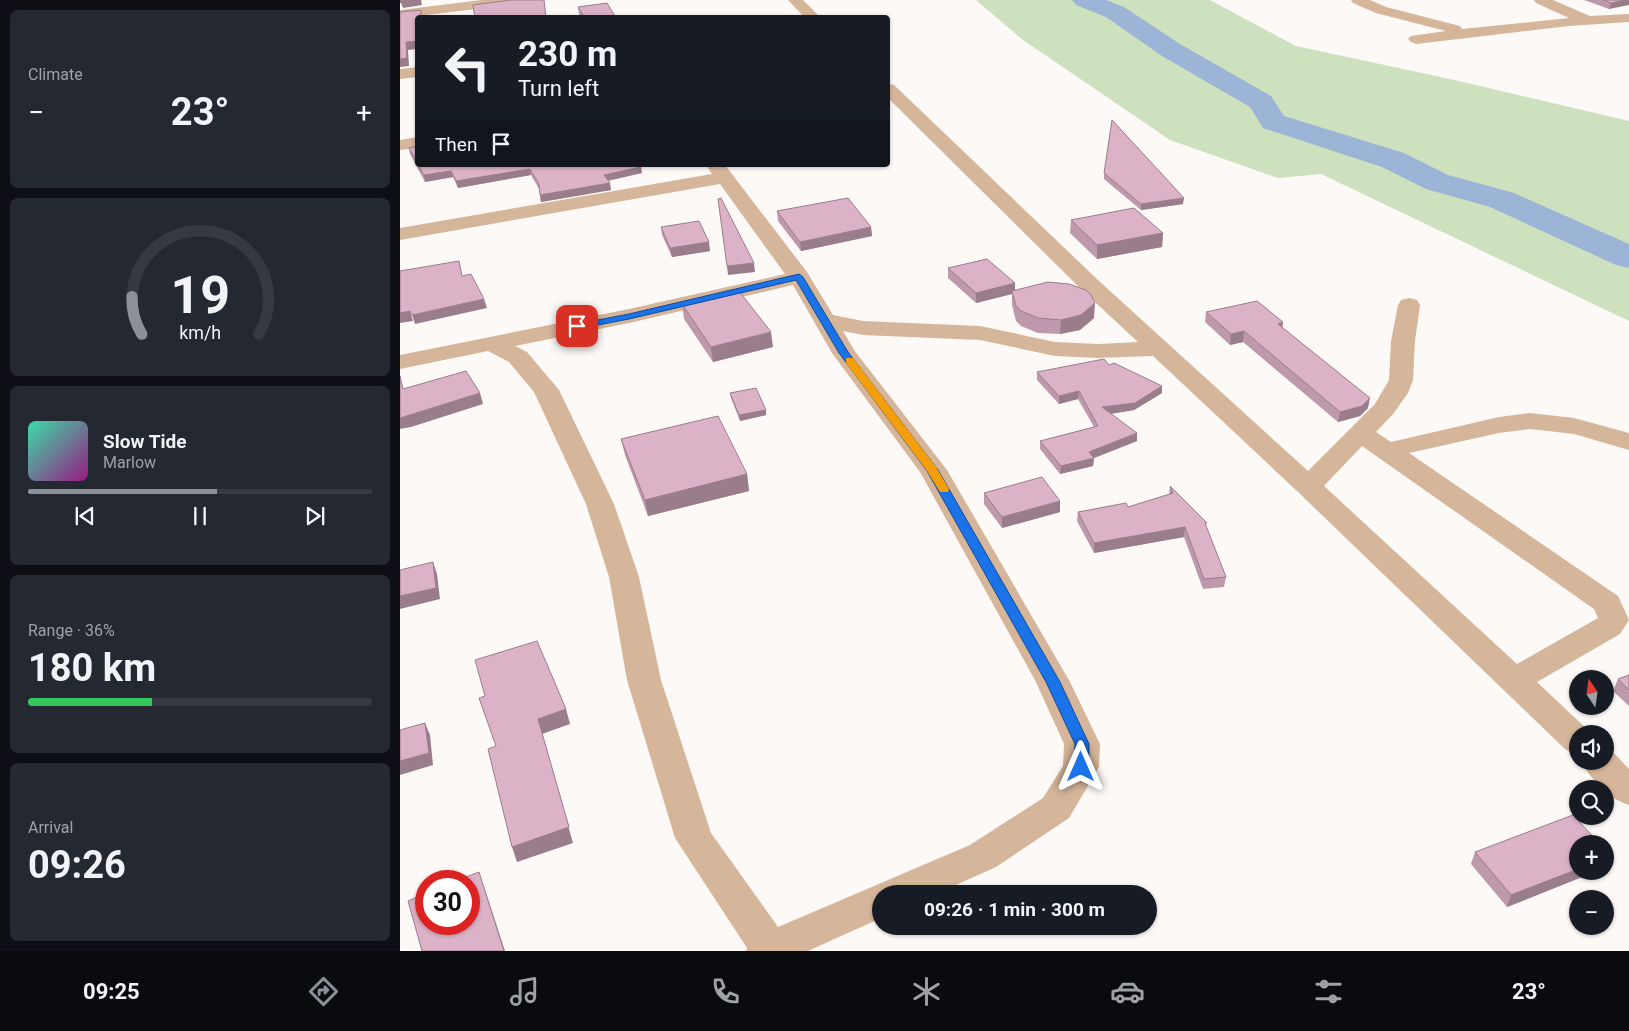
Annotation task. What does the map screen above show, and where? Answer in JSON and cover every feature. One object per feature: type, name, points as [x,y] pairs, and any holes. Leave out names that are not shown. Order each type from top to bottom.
[{"type":"street","points":[[400,14],[519,0]]},
{"type":"street","points":[[795,0],[811,15]]},
{"type":"street","points":[[1358,0],[1381,10],[1471,32]]},
{"type":"street","points":[[1541,0],[1588,20]]},
{"type":"street","points":[[1416,39],[1588,20],[1629,18]]},
{"type":"street","points":[[400,74],[415,72]]},
{"type":"street","points":[[890,91],[1091,286],[1308,486],[1569,732]]},
{"type":"street","points":[[400,145],[415,142]]},
{"type":"street","points":[[400,234],[720,171],[799,277],[844,353],[932,470],[1053,682],[1082,744],[1081,767],[1056,808],[983,856],[917,885]]},
{"type":"street","points":[[400,362],[629,316],[799,277]]},
{"type":"street","points":[[1308,486],[1384,409],[1396,393],[1401,380],[1403,341],[1409,305]]},
{"type":"street","points":[[824,320],[863,328],[980,333],[1056,349],[1098,351],[1159,348]]},
{"type":"street","points":[[490,343],[518,357],[546,390],[600,504],[624,577],[644,680],[694,838],[768,950],[872,904]]},
{"type":"street","points":[[1385,451],[1499,425],[1530,421],[1574,426],[1605,433],[1629,442]]},
{"type":"street","points":[[1360,434],[1422,474],[1607,603],[1614,619],[1609,626],[1515,680]]},
{"type":"street","points":[[1608,770],[1629,791]]},
{"type":"green space","points":[[976,0],[1210,0],[1296,46],[1450,79],[1629,121],[1629,321],[1321,174],[1278,178],[1170,140],[1023,40]]},
{"type":"building","points":[[511,0],[544,0],[546,15],[475,15],[473,5]]},
{"type":"building","points":[[1603,0],[1625,0],[1611,3]]},
{"type":"building","points":[[607,3],[614,15],[583,15],[578,7]]},
{"type":"building","points":[[421,10],[421,15],[415,15],[415,41],[406,42],[407,58],[400,59],[400,12]]},
{"type":"building","points":[[1112,120],[1184,198],[1141,204],[1104,173]]},
{"type":"building","points":[[415,147],[415,159],[409,148]]},
{"type":"building","points":[[419,167],[641,167],[604,175],[610,183],[540,195],[539,184],[530,169],[456,181],[451,171],[424,175]]},
{"type":"building","points":[[721,198],[754,263],[727,266],[718,199]]},
{"type":"building","points":[[848,198],[871,227],[800,242],[777,211]]},
{"type":"building","points":[[1134,208],[1163,233],[1097,245],[1071,220]]},
{"type":"building","points":[[699,221],[709,242],[670,248],[661,227]]},
{"type":"building","points":[[987,259],[1015,283],[976,293],[948,268]]},
{"type":"building","points":[[459,261],[462,276],[471,274],[484,299],[412,315],[410,311],[400,313],[400,271]]},
{"type":"building","points":[[1048,282],[1069,284],[1086,290],[1095,303],[1081,315],[1061,320],[1038,318],[1021,311],[1016,306],[1012,291]]},
{"type":"building","points":[[739,291],[771,332],[711,347],[682,304]]},
{"type":"building","points":[[1257,301],[1283,322],[1278,324],[1370,398],[1362,406],[1340,412],[1244,331],[1231,334],[1206,312]]},
{"type":"building","points":[[1104,359],[1109,365],[1114,363],[1162,386],[1135,403],[1102,407],[1137,433],[1089,452],[1094,458],[1061,466],[1040,441],[1098,426],[1079,391],[1059,396],[1037,372]]},
{"type":"building","points":[[466,371],[480,393],[400,418],[400,376],[403,389]]},
{"type":"building","points":[[756,388],[766,410],[739,415],[730,393]]},
{"type":"building","points":[[718,416],[747,474],[645,500],[621,439]]},
{"type":"building","points":[[1042,477],[1060,501],[1002,517],[984,493]]},
{"type":"building","points":[[1170,486],[1207,523],[1205,523],[1226,577],[1204,579],[1185,527],[1094,543],[1078,512],[1126,503],[1128,507],[1173,493]]},
{"type":"building","points":[[433,562],[436,588],[400,596],[400,570]]},
{"type":"building","points":[[537,641],[566,709],[538,719],[569,827],[512,847],[488,749],[496,746],[479,698],[485,696],[475,660]]},
{"type":"building","points":[[1629,675],[1629,690],[1618,679]]},
{"type":"building","points":[[425,723],[429,753],[400,761],[400,730]]},
{"type":"building","points":[[1569,817],[1569,825],[1582,825],[1592,835],[1569,835],[1569,872],[1511,895],[1475,852]]},
{"type":"building","points":[[480,875],[504,951],[422,951],[418,935],[480,935]]},
{"type":"building","points":[[415,898],[415,926],[408,901]]},
{"type":"waterway","points":[[1084,0],[1115,12],[1171,50],[1261,102],[1273,122],[1393,160],[1437,182],[1502,200],[1629,257]]},
{"type":"slow traffic","points":[[850,361],[932,470],[944,489]]},
{"type":"route","points":[[577,326],[799,277],[844,353],[932,470],[1007,600],[1053,682],[1082,744],[1081,767]]}]
